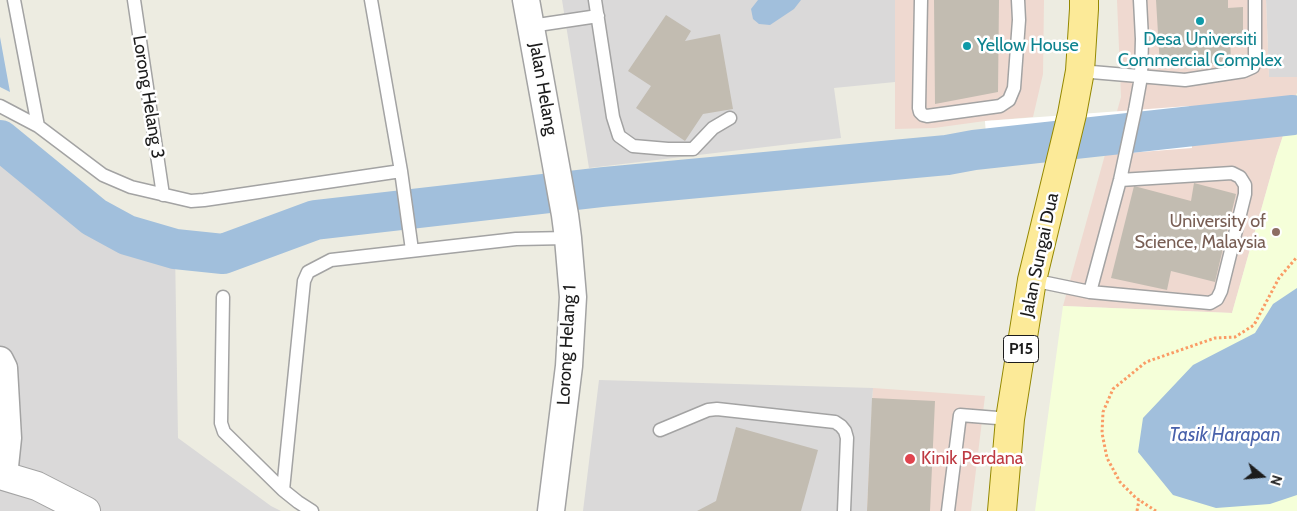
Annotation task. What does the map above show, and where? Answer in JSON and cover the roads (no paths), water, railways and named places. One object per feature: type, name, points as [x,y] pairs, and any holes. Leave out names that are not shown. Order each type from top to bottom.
[{"type":"main road","name":"Jalan Sungai Dua","points":[[1002,511],[1010,419],[1032,280],[1072,114],[1080,71],[1084,0]]},
{"type":"street","name":"Jalan Helang","points":[[526,0],[559,178]]},
{"type":"street","name":"Lorong Helang 1","points":[[551,511],[569,366],[572,297],[567,226],[559,178]]},
{"type":"street","points":[[0,360],[4,368],[8,438],[2,475],[36,486],[86,511]]},
{"type":"lane","points":[[14,0],[38,126]]},
{"type":"lane","name":"Lorong Helang 3","points":[[134,0],[164,195]]},
{"type":"lane","points":[[371,0],[401,171],[412,250]]},
{"type":"lane","points":[[595,0],[613,117],[619,136],[633,146],[668,150],[693,149],[714,128],[730,118]]},
{"type":"lane","points":[[921,0],[919,108],[923,115],[927,116],[1000,106],[1009,100],[1014,88],[1019,20],[1018,0]]},
{"type":"lane","points":[[1090,292],[1120,180],[1141,76],[1140,0]]},
{"type":"lane","points":[[1080,71],[1185,80],[1244,71],[1253,67],[1255,60],[1255,0]]},
{"type":"lane","points":[[531,26],[598,16]]},
{"type":"lane","points":[[0,106],[38,126],[104,175],[131,187],[191,201],[401,171]]},
{"type":"lane","points":[[1032,280],[1090,292],[1210,303],[1217,299],[1221,291],[1246,194],[1245,185],[1240,177],[1232,173],[1120,180]]},
{"type":"lane","points":[[283,490],[304,281],[308,272],[331,260],[516,239],[567,226]]},
{"type":"lane","points":[[223,297],[221,423],[224,432],[283,490],[312,511]]},
{"type":"lane","points":[[660,430],[708,410],[717,409],[835,422],[845,431],[847,438],[844,511]]},
{"type":"lane","points":[[948,511],[960,415],[1010,419]]},
{"type":"water","points":[[758,0],[801,0],[794,9],[770,25],[759,24],[753,19],[751,9]]},
{"type":"water","points":[[0,37],[10,92],[0,87]]},
{"type":"water","name":"Tasik Harapan","points":[[1297,288],[1297,495],[1270,504],[1216,508],[1173,495],[1138,452],[1143,418],[1193,365],[1255,333],[1273,304]]},
{"type":"waterway","points":[[1293,115],[1297,114]]},
{"type":"waterway","points":[[0,140],[94,217],[127,235],[175,249],[223,254],[315,220],[603,187],[947,155],[974,150],[1293,115]]},
{"type":"place","name":"Desa Universiti Commercial Complex","points":[[1200,21]]},
{"type":"place","name":"Yellow House","points":[[967,46]]},
{"type":"place","name":"University of Science, Malaysia","points":[[1276,232]]},
{"type":"place","name":"Kinik Perdana","points":[[910,459]]}]
